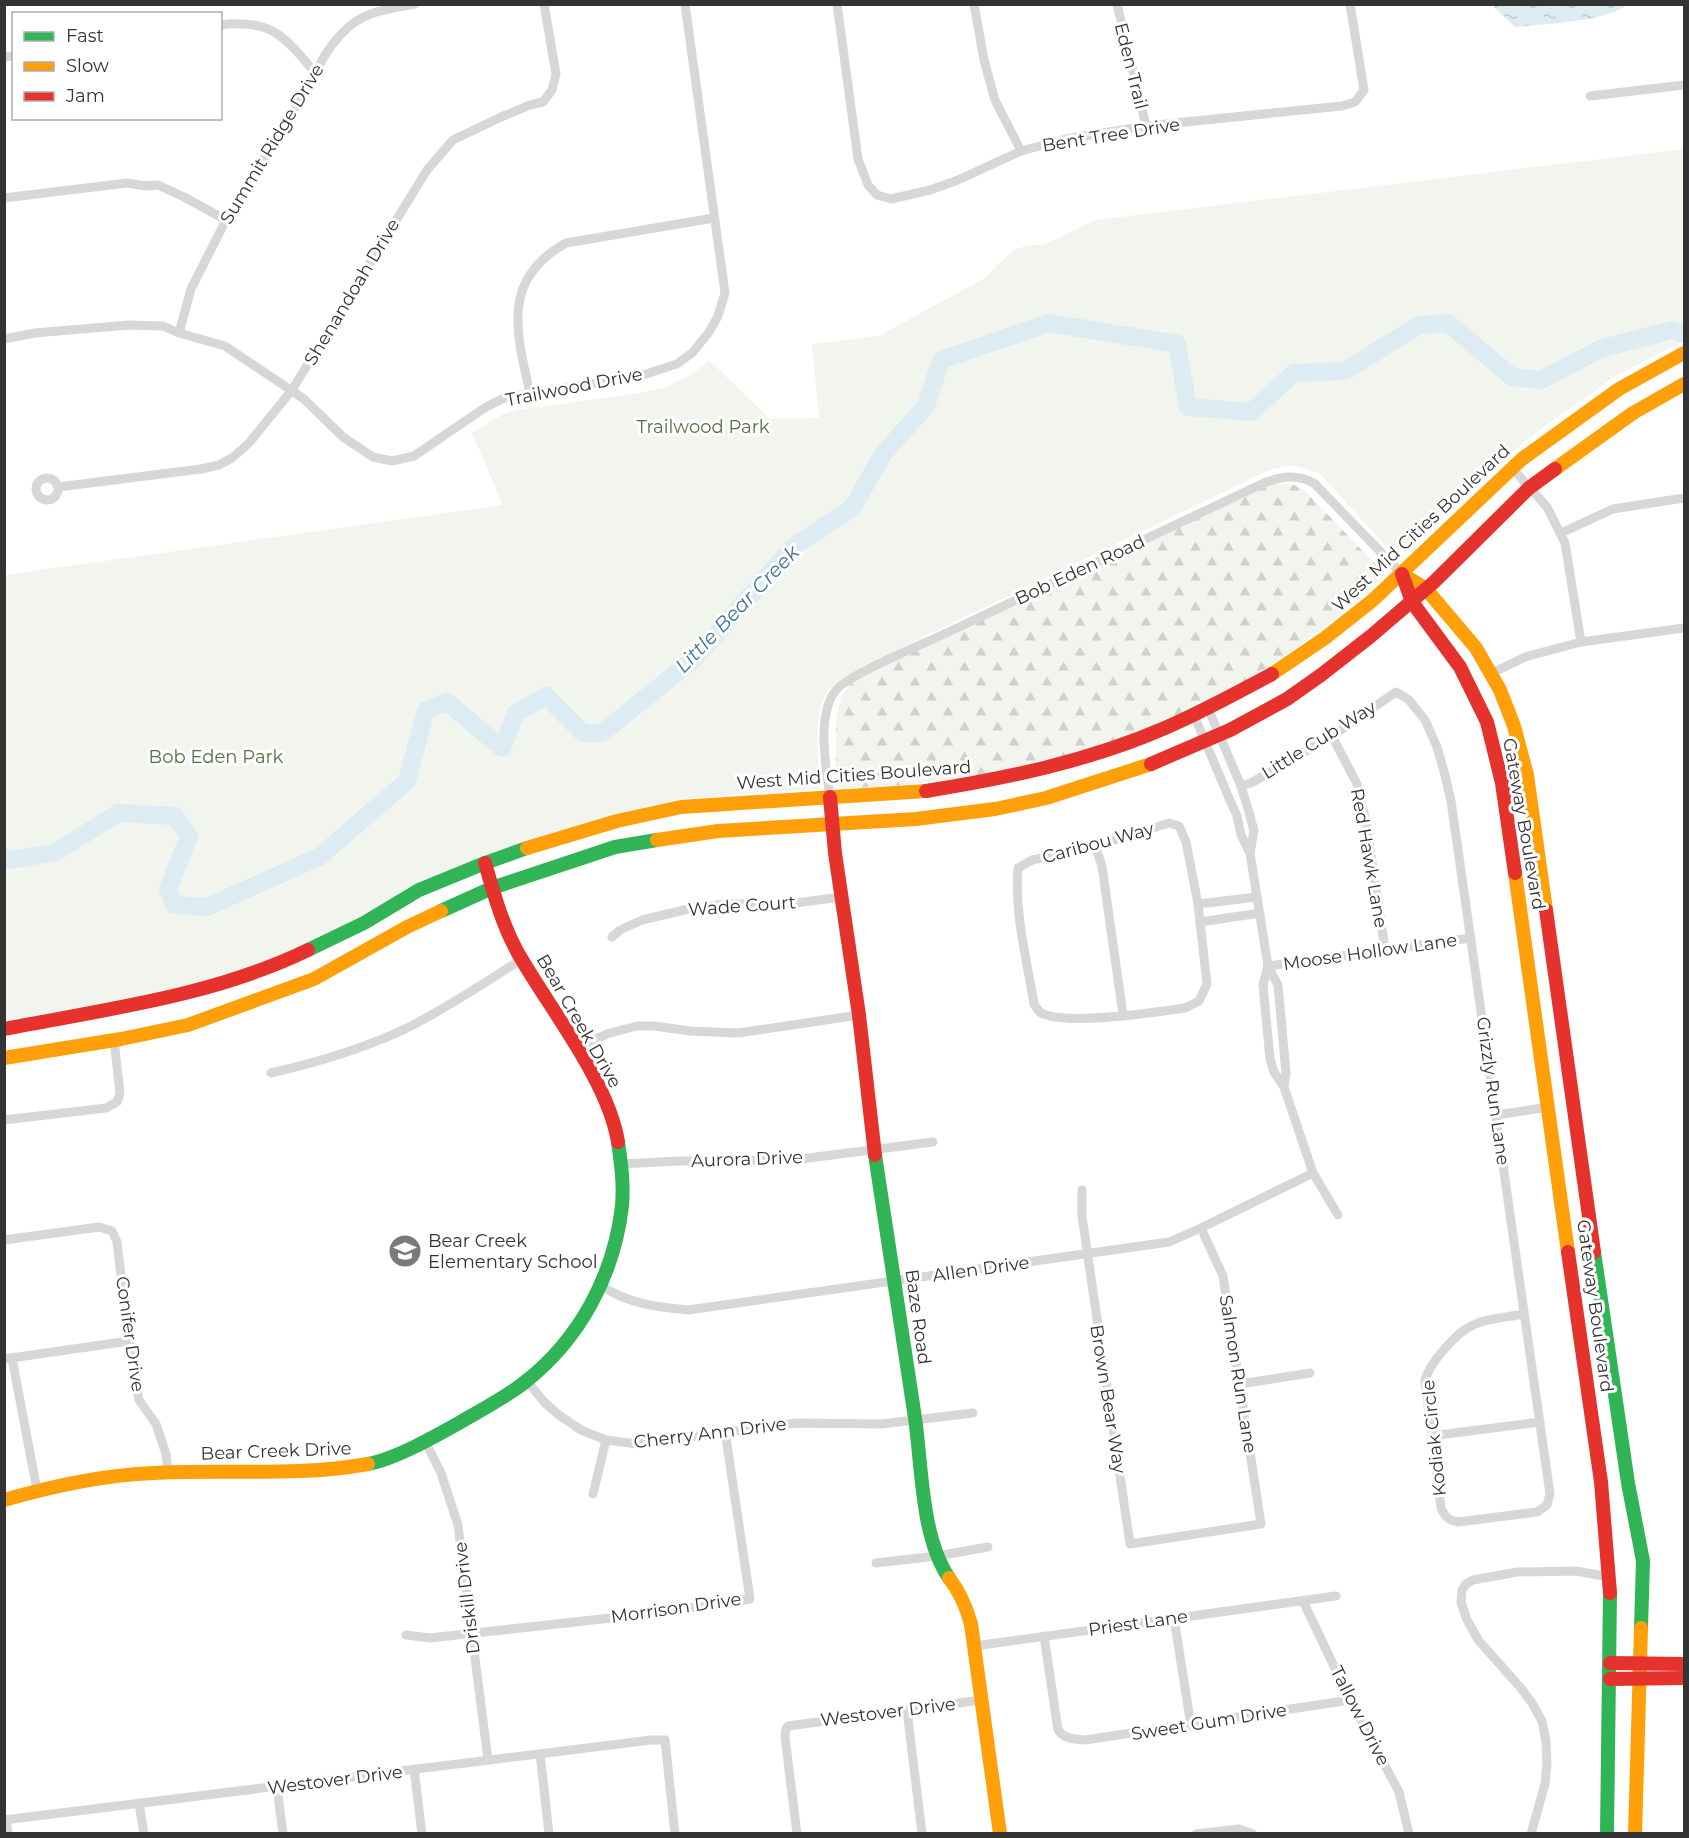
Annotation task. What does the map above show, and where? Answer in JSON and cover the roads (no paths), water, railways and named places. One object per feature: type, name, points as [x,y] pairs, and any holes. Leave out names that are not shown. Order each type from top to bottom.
[{"type":"street","name":"Summit Ridge Drive","points":[[179,333],[191,288],[226,220],[316,74],[321,59],[352,22],[365,15],[415,4]]},
{"type":"street","name":"Shenandoah Drive","points":[[58,487],[219,465],[232,458],[249,443],[292,390],[427,170],[453,140],[501,117],[543,102],[552,90],[556,74],[544,4]]},
{"type":"street","name":"Trailwood Drive","points":[[4,339],[35,333],[129,325],[163,326],[225,346],[304,399],[343,437],[373,457],[392,461],[414,456],[486,407],[506,398],[611,381],[646,374],[677,364],[693,351],[709,332],[718,316],[724,292],[685,4]]},
{"type":"street","name":"Bent Tree Drive","points":[[837,4],[858,159],[868,185],[877,195],[891,199],[930,190],[958,180],[1021,151],[1066,139],[1146,126],[1342,106],[1355,102],[1364,90],[1350,4]]},
{"type":"street","points":[[974,4],[984,60],[995,100],[1021,151]]},
{"type":"street","name":"Eden Trail","points":[[1117,4],[1146,126]]},
{"type":"street","points":[[222,25],[241,23],[271,29],[289,42],[316,74]]},
{"type":"street","points":[[1590,96],[1684,85]]},
{"type":"street","points":[[4,198],[127,183],[158,185],[226,220]]},
{"type":"street","points":[[530,393],[518,343],[519,297],[537,264],[548,252],[566,243],[714,218]]},
{"type":"street","name":"West Mid Cities Boulevard","points":[[4,1029],[182,995],[250,974],[304,952],[363,923],[419,890],[557,838],[617,821],[681,807],[959,787],[1039,771],[1141,738],[1208,708],[1296,659],[1344,625],[1402,574],[1512,468],[1597,404],[1641,376],[1684,353]]},
{"type":"street","points":[[4,1058],[188,1025],[314,979],[407,927],[492,888],[615,848],[718,831],[916,819],[995,809],[1046,798],[1150,765],[1219,735],[1287,699],[1329,669],[1412,602],[1529,488],[1633,413],[1684,384]]},
{"type":"street","points":[[1512,468],[1547,507],[1566,543],[1581,642]]},
{"type":"street","name":"Bob Eden Road","points":[[830,797],[825,752],[825,722],[830,699],[837,688],[851,678],[894,657],[1264,483],[1291,476],[1314,483],[1402,574]]},
{"type":"street","points":[[1561,533],[1613,509],[1684,498]]},
{"type":"street","name":"Gateway Boulevard","points":[[1402,574],[1426,589],[1476,648],[1500,690],[1514,726],[1527,775],[1616,1407],[1643,1561],[1635,1833]]},
{"type":"street","name":"Gateway Boulevard","points":[[1402,574],[1412,602],[1460,667],[1487,722],[1502,783],[1601,1482],[1609,1577],[1607,1833]]},
{"type":"street","points":[[1490,674],[1525,657],[1581,642],[1684,628]]},
{"type":"street","name":"Little Cub Way","points":[[1242,786],[1332,736],[1396,692]]},
{"type":"street","name":"Grizzly Run Lane","points":[[1396,692],[1409,700],[1425,720],[1437,747],[1445,775],[1471,938],[1550,1494],[1546,1505]]},
{"type":"street","points":[[1208,708],[1242,786],[1254,831],[1250,853]]},
{"type":"street","points":[[1194,715],[1237,816],[1241,835],[1250,853],[1268,966],[1278,985],[1285,1067],[1284,1087]]},
{"type":"street","name":"Red Hawk Lane","points":[[1332,736],[1357,784],[1366,822],[1385,949]]},
{"type":"street","name":"Baze Road","points":[[830,797],[835,853],[859,1015],[874,1149],[915,1420],[928,1525],[937,1556],[958,1589],[971,1624],[1000,1833]]},
{"type":"street","name":"Caribou Way","points":[[1123,1015],[1075,1019],[1045,1014],[1039,1011],[1034,1004],[1018,907],[1018,868],[1032,860],[1095,846],[1169,823],[1179,826],[1186,842],[1198,904]]},
{"type":"street","points":[[1095,846],[1102,866],[1123,1015],[1185,1008],[1199,1001],[1207,984],[1198,904],[1257,897]]},
{"type":"street","name":"Bear Creek Drive","points":[[4,1500],[73,1482],[111,1476],[168,1472],[287,1472],[348,1468],[379,1462],[461,1423],[527,1381],[567,1340],[602,1286],[614,1250],[621,1219],[622,1184],[617,1139],[598,1087],[502,922],[485,864]]},
{"type":"street","name":"Wade Court","points":[[612,937],[620,930],[642,920],[697,907],[728,904],[788,904],[841,897]]},
{"type":"street","points":[[1200,922],[1260,914]]},
{"type":"street","name":"Moose Hollow Lane","points":[[1268,966],[1471,938]]},
{"type":"street","points":[[271,1073],[308,1065],[353,1050],[410,1026],[469,993],[522,959]]},
{"type":"street","points":[[1268,966],[1263,985],[1269,1059],[1284,1087],[1313,1173],[1338,1215]]},
{"type":"street","points":[[576,1047],[610,1033],[637,1026],[738,1033],[859,1015]]},
{"type":"street","points":[[4,1120],[106,1108],[117,1102],[120,1093],[114,1040]]},
{"type":"street","points":[[1496,1115],[1574,1104]]},
{"type":"street","name":"Aurora Drive","points":[[620,1164],[793,1160],[933,1142]]},
{"type":"street","name":"Allen Drive","points":[[602,1286],[635,1303],[657,1308],[688,1310],[1169,1242],[1313,1173]]},
{"type":"street","name":"Brown Bear Way","points":[[1082,1191],[1082,1216],[1130,1544],[1261,1524]]},
{"type":"street","name":"Conifer Drive","points":[[4,1240],[99,1227],[112,1231],[117,1242],[139,1400],[156,1424],[166,1454],[168,1472]]},
{"type":"street","name":"Salmon Run Lane","points":[[1201,1228],[1223,1276],[1261,1524]]},
{"type":"street","name":"Kodiak Circle","points":[[1524,1314],[1481,1321],[1466,1327],[1430,1366],[1425,1380],[1431,1436],[1441,1508],[1450,1521],[1532,1513],[1538,1512],[1546,1505]]},
{"type":"street","points":[[38,1490],[8,1359],[129,1341]]},
{"type":"street","points":[[1240,1384],[1310,1373]]},
{"type":"street","name":"Cherry Ann Drive","points":[[527,1381],[544,1402],[581,1430],[606,1440],[637,1444],[797,1423],[881,1424],[972,1413]]},
{"type":"street","points":[[1431,1436],[1540,1422]]},
{"type":"street","name":"Morrison Drive","points":[[471,1634],[656,1613],[750,1599],[725,1431]]},
{"type":"street","points":[[592,1494],[606,1440]]},
{"type":"street","name":"Driskill Drive","points":[[426,1441],[441,1473],[458,1525],[488,1760]]},
{"type":"street","points":[[876,1563],[988,1547]]},
{"type":"street","points":[[1531,1833],[1545,1784],[1547,1762],[1542,1721],[1520,1687],[1479,1641],[1467,1620],[1461,1602],[1462,1590],[1473,1580],[1517,1572],[1576,1571],[1609,1577]]},
{"type":"street","name":"Priest Lane","points":[[974,1646],[1336,1596]]},
{"type":"street","name":"Tallow Drive","points":[[1303,1601],[1350,1700],[1400,1792],[1409,1833]]},
{"type":"street","points":[[1174,1618],[1191,1725]]},
{"type":"street","points":[[406,1635],[430,1638],[471,1634]]},
{"type":"street","name":"Sweet Gum Drive","points":[[1044,1636],[1058,1730],[1062,1736],[1085,1740],[1350,1700]]},
{"type":"street","points":[[1610,1664],[1684,1664]]},
{"type":"street","points":[[1610,1679],[1684,1678]]},
{"type":"street","name":"Westover Drive","points":[[797,1833],[785,1737],[788,1726],[981,1700]]},
{"type":"street","points":[[907,1710],[922,1833]]},
{"type":"street","name":"Westover Drive","points":[[5,1820],[664,1740],[675,1833]]},
{"type":"street","points":[[540,1754],[549,1833]]},
{"type":"street","points":[[414,1769],[422,1833]]},
{"type":"street","points":[[277,1787],[283,1833]]},
{"type":"street","points":[[139,1803],[144,1833]]},
{"type":"street","points":[[5,1820],[8,1833]]},
{"type":"street","points":[[1196,1833],[1239,1828],[1253,1833]]},
{"type":"water","points":[[1492,5],[1627,5],[1617,11],[1589,19],[1515,27]]},
{"type":"waterway","name":"Little Bear Creek","points":[[4,858],[11,860],[56,852],[118,813],[175,816],[189,836],[168,889],[174,905],[207,907],[319,857],[407,781],[426,710],[447,702],[502,748],[516,713],[546,696],[583,733],[602,733],[695,658],[793,547],[853,507],[883,454],[926,406],[941,360],[1049,323],[1177,344],[1188,407],[1251,412],[1294,373],[1345,371],[1419,325],[1448,323],[1512,377],[1541,380],[1600,349],[1672,330],[1684,334]]},
{"type":"place","name":"Bear Creek Elementary School","points":[[405,1251]]},
{"type":"park label","name":"Trailwood Park","points":[[703,427]]},
{"type":"park label","name":"Bob Eden Park","points":[[216,757]]}]
